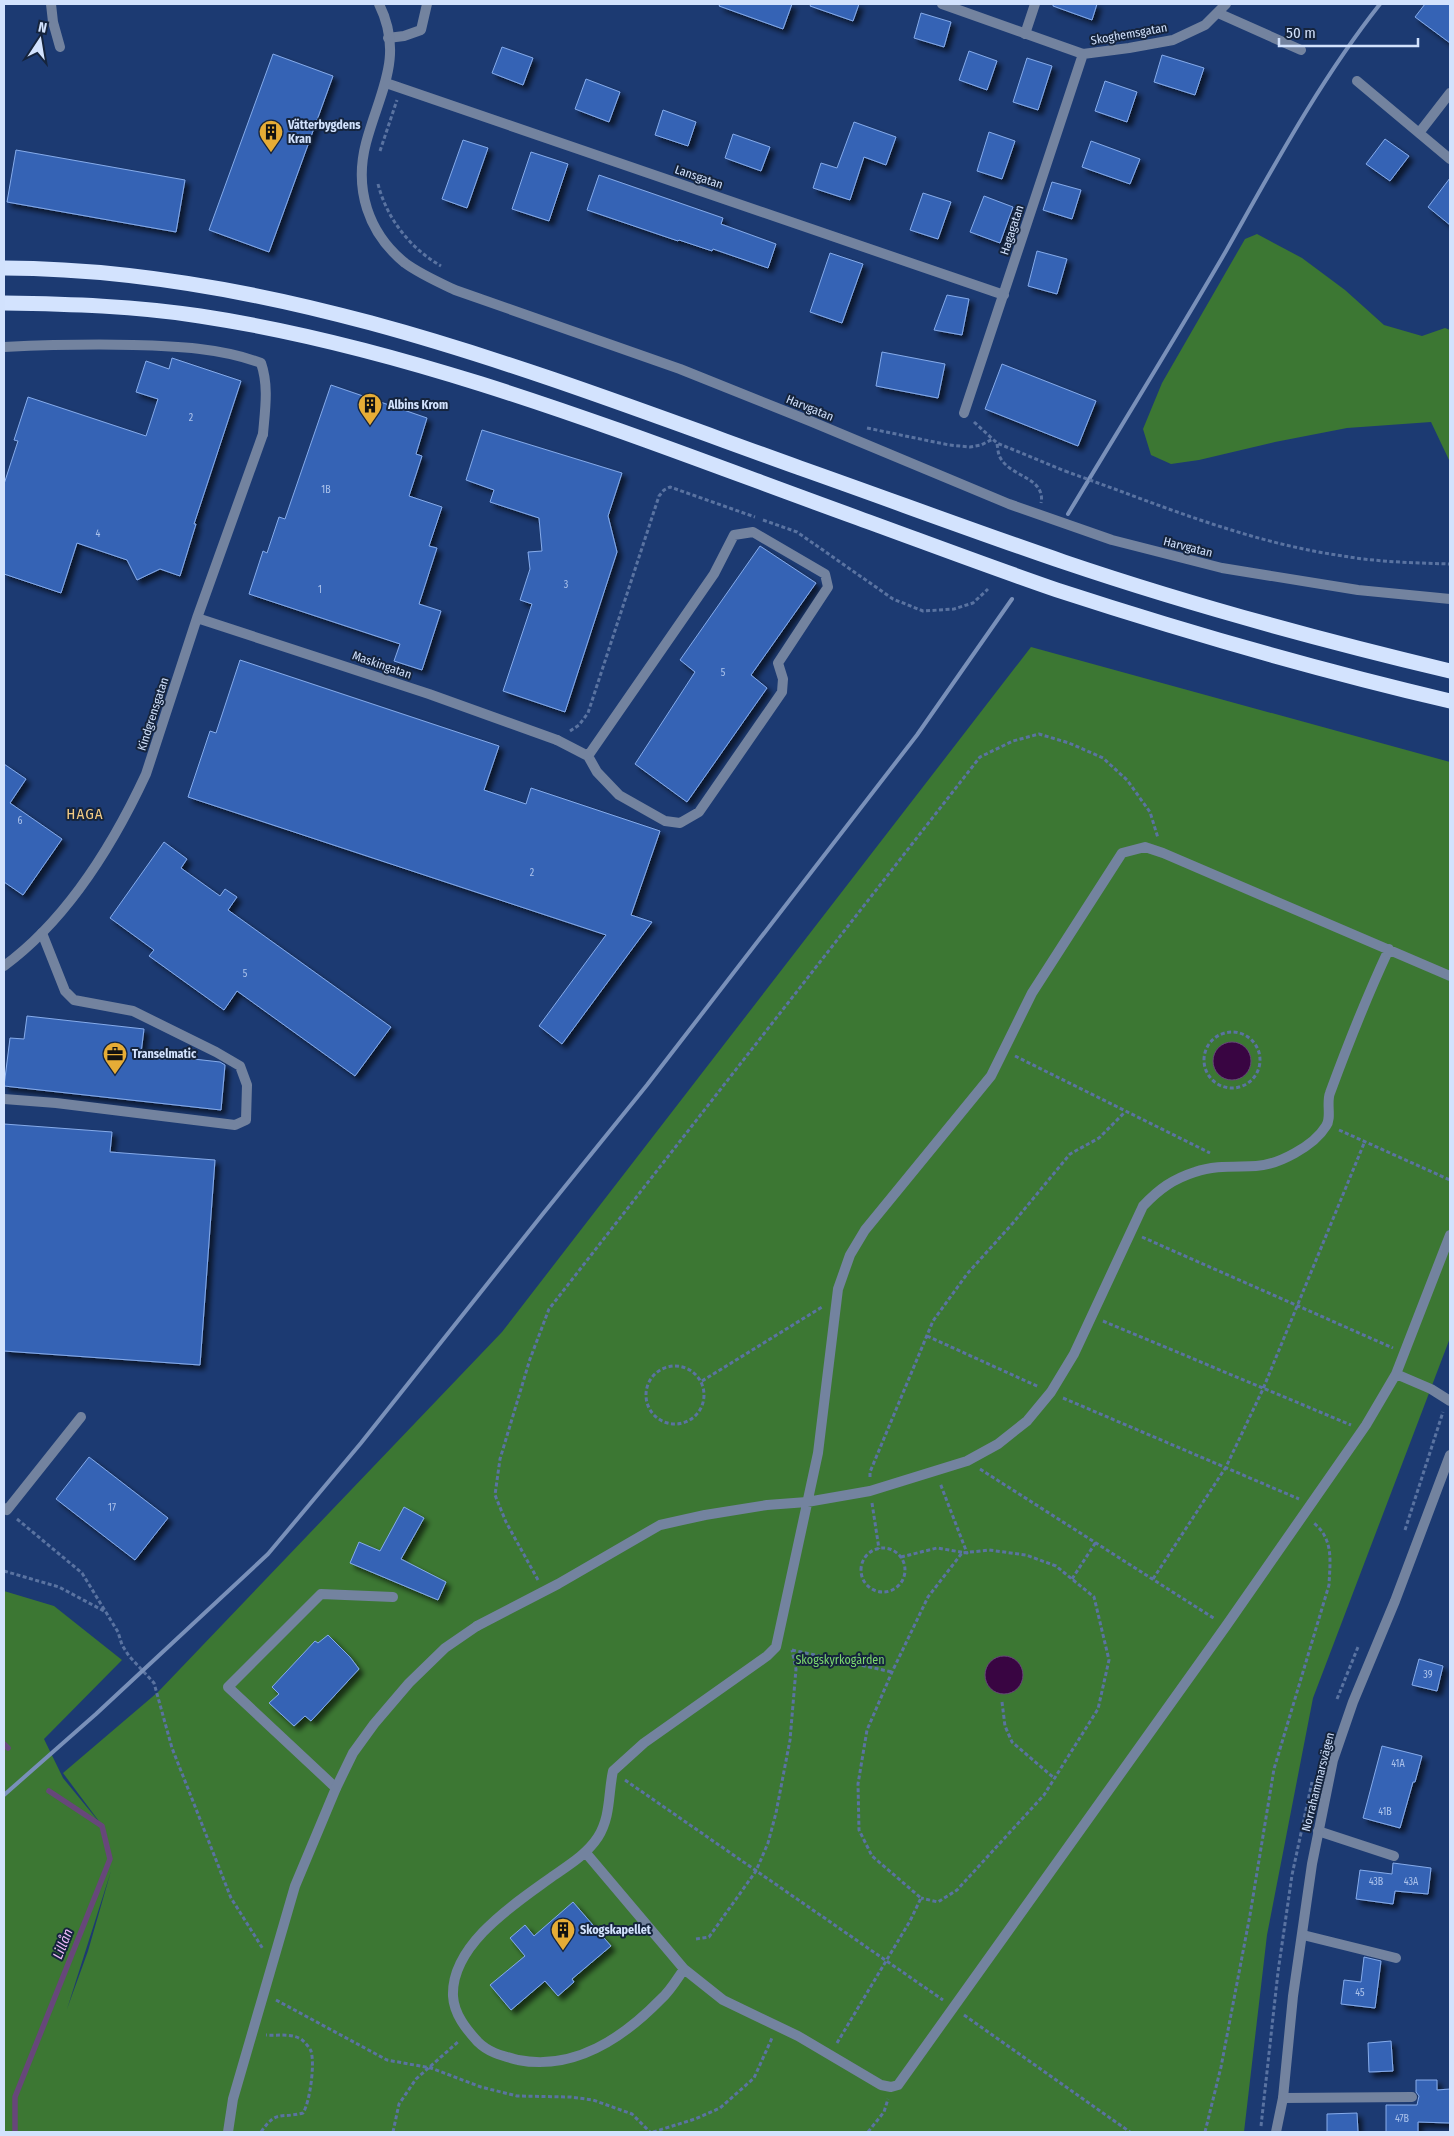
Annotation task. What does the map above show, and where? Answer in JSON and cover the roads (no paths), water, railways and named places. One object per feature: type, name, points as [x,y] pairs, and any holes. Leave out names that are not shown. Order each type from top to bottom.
[{"type":"highway","points":[[4,268],[96,272],[167,280],[241,293],[380,326],[452,347],[619,403],[1065,563],[1294,632],[1450,672]]},
{"type":"highway","points":[[4,303],[126,307],[202,316],[279,330],[417,364],[618,431],[1055,589],[1191,632],[1450,702]]},
{"type":"street","points":[[51,4],[53,22],[60,47]]},
{"type":"street","name":"Harvgatan","points":[[379,4],[383,12],[391,60],[386,83],[366,144],[361,170],[364,196],[369,219],[384,242],[405,262],[429,278],[455,290],[680,370],[810,420],[1009,504],[1112,540],[1222,568],[1358,590],[1450,599]]},
{"type":"street","points":[[388,38],[404,36],[421,30],[427,4]]},
{"type":"street","name":"Skoghemsgatan","points":[[942,4],[1083,54],[1172,40],[1205,25],[1226,4]]},
{"type":"street","points":[[1025,34],[1035,4]]},
{"type":"street","points":[[1218,13],[1301,50]]},
{"type":"street","name":"Hagagatan","points":[[964,413],[1083,54]]},
{"type":"street","points":[[1357,81],[1450,159]]},
{"type":"street","name":"Lansgatan","points":[[386,83],[1004,295]]},
{"type":"street","points":[[1419,133],[1450,93]]},
{"type":"street","name":"Kindgrensgatan","points":[[4,347],[67,344],[171,346],[241,355],[261,363],[265,375],[266,403],[263,434],[197,618],[146,774],[120,825],[80,886],[42,933],[4,966]]},
{"type":"street","points":[[753,532],[824,574],[828,587],[778,663],[783,680],[782,692],[699,812],[680,823],[665,821],[619,795],[597,772],[588,756],[714,574],[734,535],[753,532]]},
{"type":"street","name":"Maskingatan","points":[[197,618],[420,691],[557,740],[588,756]]},
{"type":"street","points":[[684,1969],[662,1998],[635,2024],[604,2046],[572,2059],[537,2063],[498,2055],[482,2046],[469,2032],[456,2012],[453,1997],[454,1985],[467,1952],[477,1937],[528,1894],[586,1853],[598,1836],[609,1814],[613,1771],[644,1743],[767,1656],[776,1647],[818,1453],[838,1289],[850,1255],[865,1230],[991,1076],[1032,993],[1122,853],[1145,847],[1163,852],[1450,976]]},
{"type":"street","points":[[4,1099],[56,1103],[235,1125],[246,1120],[246,1085],[240,1066],[133,1010],[74,1000],[64,991],[42,933]]},
{"type":"street","points":[[228,2132],[233,2099],[295,1886],[336,1788],[353,1753],[374,1724],[403,1690],[445,1648],[477,1626],[660,1525],[705,1515],[768,1505],[807,1502],[870,1491],[967,1461],[998,1444],[1027,1421],[1050,1392],[1074,1354],[1142,1206],[1160,1188],[1196,1171],[1236,1165],[1258,1166],[1291,1156],[1313,1140],[1328,1125],[1329,1096],[1355,1026],[1389,949]]},
{"type":"street","points":[[586,1853],[684,1969],[723,2000],[778,2026],[830,2054],[881,2085],[891,2087],[898,2085],[1226,1626],[1363,1430],[1396,1374],[1450,1235]]},
{"type":"street","points":[[1396,1374],[1431,1389],[1450,1401]]},
{"type":"street","points":[[6,1509],[81,1418]]},
{"type":"street","name":"Norrahammarsvägen","points":[[1276,2132],[1282,2098],[1293,1996],[1318,1831],[1334,1760],[1353,1702],[1395,1601],[1450,1455]]},
{"type":"street","points":[[336,1788],[228,1687],[321,1594],[393,1597]]},
{"type":"street","points":[[1318,1831],[1394,1856]]},
{"type":"street","points":[[1303,1935],[1396,1958]]},
{"type":"street","points":[[1282,2098],[1412,2097]]},
{"type":"waterway","name":"Lillån","points":[[4,1744],[8,1748]]},
{"type":"waterway","name":"Lillån","points":[[15,2132],[15,2097],[110,1859],[102,1826],[49,1791]]},
{"type":"railway","points":[[1068,514],[1168,350],[1299,124],[1337,63],[1380,4]]},
{"type":"railway","points":[[4,1795],[96,1714],[268,1554],[361,1443],[647,1085],[917,735],[1012,599]]},
{"type":"place","name":"Vätterbygdens Kran","points":[[271,153]]},
{"type":"place","name":"Albins Krom","points":[[370,426]]},
{"type":"place","name":"Transelmatic","points":[[115,1075]]},
{"type":"place","name":"Skogskapellet","points":[[563,1951]]},
{"type":"district","name":"HAGA","points":[[85,814]]},
{"type":"park label","name":"Skogskyrkogården","points":[[840,1660]]}]
